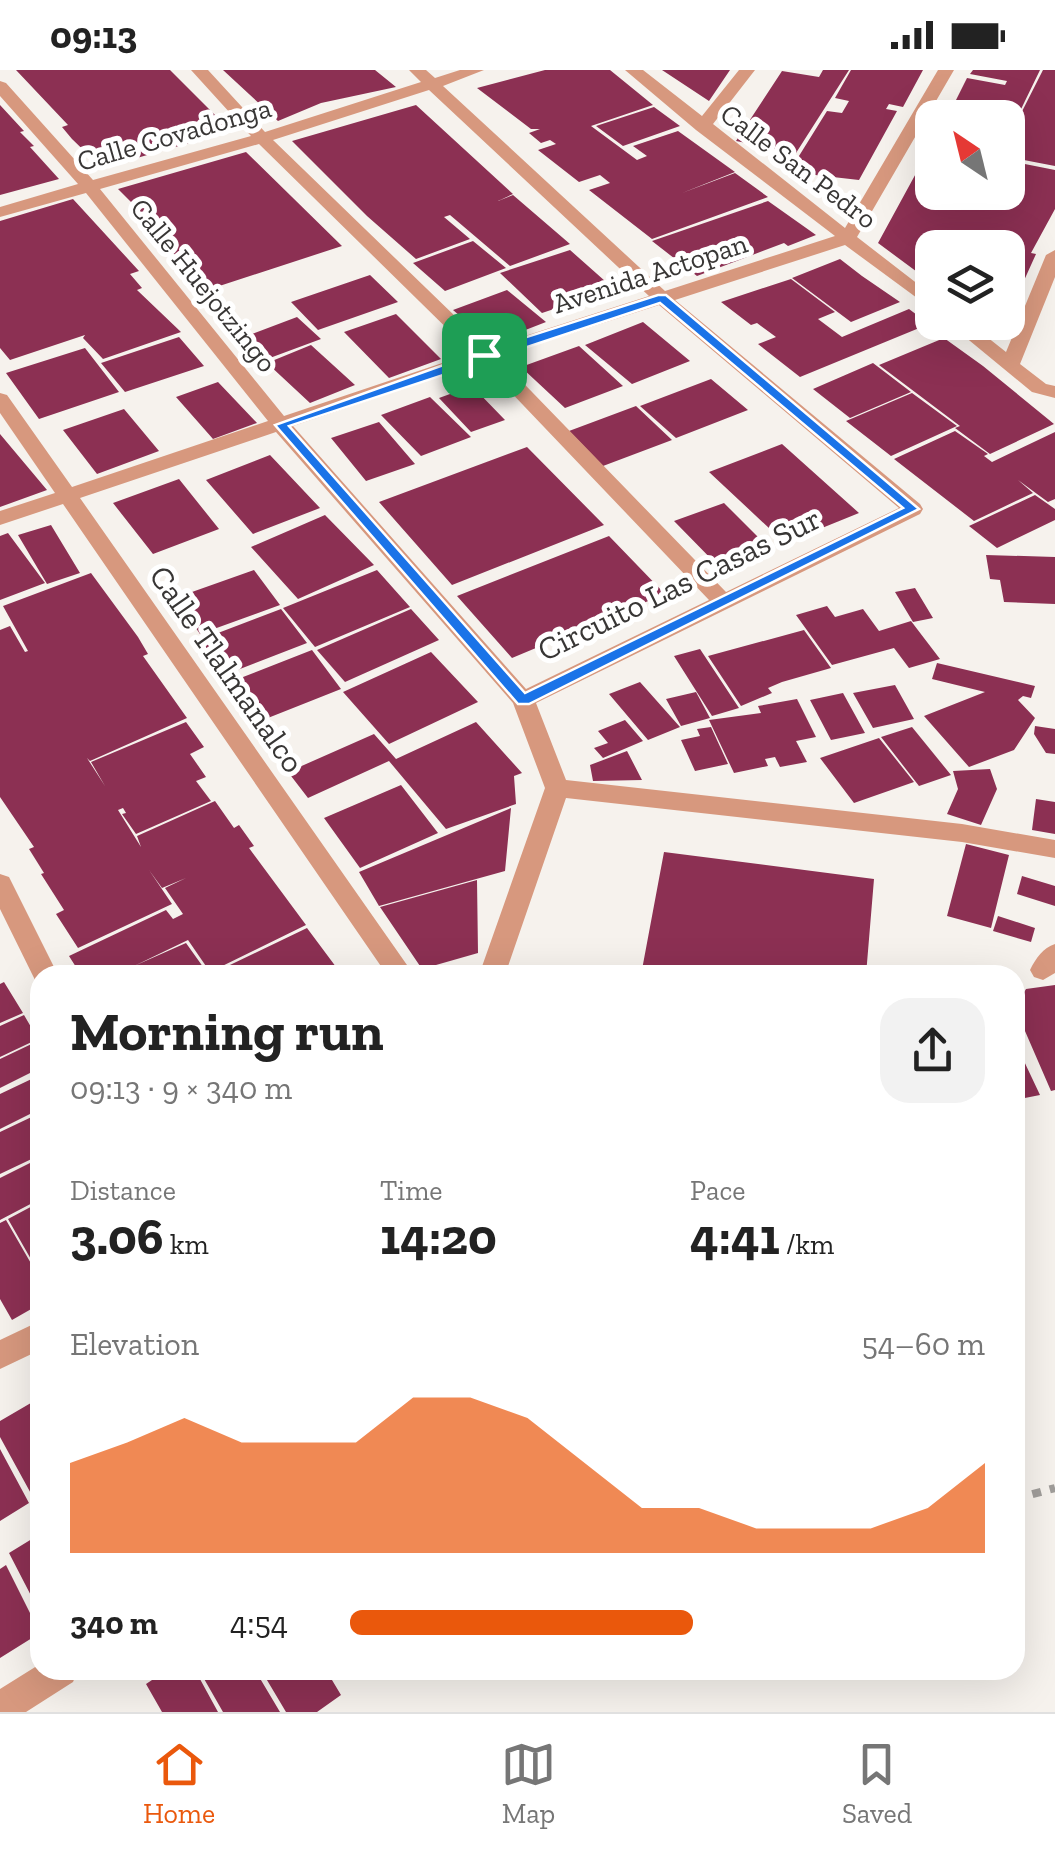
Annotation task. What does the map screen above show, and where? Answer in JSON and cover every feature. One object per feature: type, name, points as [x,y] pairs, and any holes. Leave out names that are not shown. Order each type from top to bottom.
[{"type":"street","points":[[200,70],[262,138],[484,355],[723,602]]},
{"type":"street","points":[[416,70],[662,298]]},
{"type":"street","name":"Calle Covadonga","points":[[0,212],[262,138],[476,70]]},
{"type":"street","name":"Calle San Pedro","points":[[634,70],[915,291]]},
{"type":"street","points":[[702,127],[747,70]]},
{"type":"street","points":[[848,238],[946,70]]},
{"type":"street","name":"Calle Huejotzingo","points":[[0,86],[89,186],[281,425],[523,700]]},
{"type":"street","name":"Avenida Actopan","points":[[0,518],[484,355],[848,238]]},
{"type":"street","points":[[1010,365],[1055,255]]},
{"type":"street","name":"Circuito Las Casas Sur","points":[[556,788],[523,700],[912,509],[662,298]]},
{"type":"street","points":[[979,340],[1040,388],[1055,392]]},
{"type":"street","name":"Calle Tlalmanalco","points":[[0,399],[394,965]]},
{"type":"street","points":[[495,965],[556,788],[962,833],[1055,849]]},
{"type":"street","points":[[0,884],[41,965]]},
{"type":"street","points":[[0,1356],[30,1340]]},
{"type":"street","points":[[0,1710],[46,1680]]},
{"type":"path","points":[[1025,1496],[1055,1488]]},
{"type":"building","points":[[16,70],[170,70],[231,131],[102,168],[72,139],[62,127],[68,125]]},
{"type":"building","points":[[223,70],[375,70],[396,87],[321,103],[278,121]]},
{"type":"building","points":[[545,70],[610,70],[653,105],[591,126],[637,160],[647,156],[633,146],[678,131],[735,172],[682,193],[735,173],[768,197],[652,239],[589,190],[610,183],[600,175],[579,182],[538,150],[556,144],[550,140],[541,143],[529,133],[540,129],[531,129],[477,88]]},
{"type":"building","points":[[662,70],[730,70],[709,101]]},
{"type":"building","points":[[823,70],[849,70],[796,153],[736,141],[782,71],[819,77]]},
{"type":"building","points":[[851,70],[923,70],[903,107],[889,104],[886,109],[897,111],[859,180],[789,172],[827,111],[842,113],[849,101],[835,98]]},
{"type":"building","points":[[973,70],[1040,70],[1025,101],[956,100],[967,78],[1005,85],[1007,81],[970,74]]},
{"type":"building","points":[[1043,70],[1055,70],[1055,166],[1025,160],[1025,105]]},
{"type":"building","points":[[0,105],[24,131],[20,132],[34,146],[30,147],[59,179],[0,195]]},
{"type":"building","points":[[416,105],[513,194],[498,201],[513,195],[570,244],[510,266],[450,215],[444,217],[470,239],[416,259],[292,141]]},
{"type":"building","points":[[654,107],[680,126],[623,146],[596,126]]},
{"type":"building","points":[[246,152],[342,246],[201,292],[189,280],[193,278],[180,265],[183,264],[148,225],[152,223],[118,189]]},
{"type":"building","points":[[1025,164],[1055,170],[1055,209],[1031,253],[1036,254],[1025,278],[1025,230],[915,230],[915,270],[878,243],[915,175],[915,210],[1025,210]]},
{"type":"building","points":[[73,199],[139,271],[130,274],[142,288],[137,290],[181,332],[103,359],[83,338],[85,335],[10,360],[0,348],[0,221]]},
{"type":"building","points":[[768,201],[816,235],[697,276],[652,241]]},
{"type":"building","points":[[473,241],[506,268],[445,291],[413,263]]},
{"type":"building","points":[[570,250],[614,289],[542,313],[500,273]]},
{"type":"building","points":[[840,259],[900,302],[851,322],[792,278]]},
{"type":"building","points":[[370,275],[398,302],[318,330],[291,302]]},
{"type":"building","points":[[791,279],[835,312],[818,319],[842,337],[909,309],[915,314],[915,330],[800,377],[758,344],[776,337],[757,323],[751,325],[721,302]]},
{"type":"building","points":[[507,290],[546,322],[492,343],[453,310]]},
{"type":"building","points":[[396,314],[441,359],[389,378],[344,332]]},
{"type":"building","points":[[297,317],[321,339],[259,362],[236,340]]},
{"type":"building","points":[[643,322],[690,361],[632,384],[585,345]]},
{"type":"building","points":[[179,337],[204,366],[125,392],[101,363]]},
{"type":"building","points":[[947,340],[1054,424],[990,454],[955,428],[960,426],[879,365]]},
{"type":"building","points":[[311,345],[355,385],[310,403],[267,363]]},
{"type":"building","points":[[579,346],[623,386],[565,408],[521,367]]},
{"type":"building","points":[[85,348],[119,392],[39,419],[6,373]]},
{"type":"building","points":[[873,363],[911,392],[850,418],[813,389]]},
{"type":"building","points":[[711,379],[748,410],[676,438],[640,406]]},
{"type":"building","points":[[218,382],[257,423],[213,439],[176,397]]},
{"type":"building","points":[[472,386],[505,420],[471,432],[439,398]]},
{"type":"building","points":[[912,393],[957,426],[891,456],[846,421]]},
{"type":"building","points":[[430,397],[471,437],[421,456],[381,415]]},
{"type":"building","points":[[636,406],[672,440],[603,466],[569,431]]},
{"type":"building","points":[[124,409],[159,451],[97,474],[63,430]]},
{"type":"building","points":[[379,422],[415,464],[366,481],[331,438]]},
{"type":"building","points":[[955,431],[988,454],[984,456],[992,462],[1055,432],[1055,499],[1048,502],[1018,480],[1033,493],[974,521],[894,459]]},
{"type":"building","points":[[0,434],[47,490],[0,507]]},
{"type":"building","points":[[782,444],[859,513],[785,543],[709,472]]},
{"type":"building","points":[[527,447],[604,525],[452,585],[379,502]]},
{"type":"building","points":[[270,455],[320,508],[253,534],[206,480]]},
{"type":"building","points":[[179,479],[219,529],[153,554],[113,503]]},
{"type":"building","points":[[1035,495],[1055,509],[1055,520],[997,548],[969,526]]},
{"type":"building","points":[[724,503],[773,552],[723,571],[674,521]]},
{"type":"building","points":[[325,515],[374,565],[298,599],[251,547]]},
{"type":"building","points":[[51,525],[80,573],[47,584],[18,535]]},
{"type":"building","points":[[8,533],[45,583],[0,600],[0,536]]},
{"type":"building","points":[[609,536],[665,594],[512,658],[457,596]]},
{"type":"building","points":[[986,555],[1055,557],[1055,604],[1004,602],[1000,580],[990,579]]},
{"type":"building","points":[[254,570],[280,605],[200,634],[175,598]]},
{"type":"building","points":[[377,570],[410,607],[315,647],[283,608]]},
{"type":"building","points":[[91,573],[138,637],[148,654],[143,656],[187,718],[90,761],[87,758],[105,786],[91,762],[186,722],[204,747],[190,754],[206,777],[196,781],[211,801],[136,834],[122,814],[126,813],[123,808],[118,810],[141,847],[137,836],[215,801],[234,828],[239,825],[254,846],[249,848],[306,925],[224,965],[205,965],[188,940],[136,965],[75,965],[69,956],[166,910],[173,919],[183,914],[165,888],[186,878],[162,888],[149,870],[172,904],[78,948],[56,914],[64,910],[29,849],[34,847],[0,797],[0,630],[10,626],[25,652],[28,651],[3,606]]},
{"type":"building","points":[[915,588],[933,618],[913,622],[895,592]]},
{"type":"building","points":[[827,606],[835,617],[863,609],[879,631],[911,621],[940,659],[909,668],[894,648],[832,665],[796,615]]},
{"type":"building","points":[[281,609],[307,643],[222,676],[197,641]]},
{"type":"building","points":[[411,609],[439,640],[345,682],[317,650]]},
{"type":"building","points":[[804,630],[831,668],[782,682],[768,688],[772,693],[741,706],[708,656]]},
{"type":"building","points":[[700,649],[739,708],[712,716],[674,656]]},
{"type":"building","points":[[312,650],[341,689],[253,724],[225,684]]},
{"type":"building","points":[[431,652],[478,702],[389,744],[343,692]]},
{"type":"building","points":[[937,663],[1035,686],[1031,698],[1023,696],[1018,700],[1035,718],[1014,750],[969,767],[924,716],[985,692],[932,679]]},
{"type":"building","points":[[640,682],[680,727],[648,740],[609,694]]},
{"type":"building","points":[[895,685],[914,719],[873,728],[853,693]]},
{"type":"building","points":[[696,692],[710,718],[681,726],[666,699]]},
{"type":"building","points":[[843,693],[865,733],[831,740],[810,700]]},
{"type":"building","points":[[797,699],[816,737],[796,741],[807,762],[780,767],[775,757],[765,759],[768,766],[734,773],[709,720],[761,713],[758,706]]},
{"type":"building","points":[[625,720],[643,741],[603,758],[594,748],[608,743],[598,731]]},
{"type":"building","points":[[476,722],[522,773],[514,776],[516,804],[446,829],[389,761],[308,798],[288,772],[374,734],[396,759]]},
{"type":"building","points":[[1035,726],[1055,729],[1055,754],[1046,753],[1034,734]]},
{"type":"building","points":[[711,727],[728,764],[695,771],[681,740],[700,736],[697,729]]},
{"type":"building","points":[[912,727],[951,775],[919,786],[881,737]]},
{"type":"building","points":[[879,738],[914,782],[854,803],[820,758]]},
{"type":"building","points":[[627,751],[642,780],[593,781],[590,765]]},
{"type":"building","points":[[990,769],[997,789],[981,825],[947,814],[958,789],[953,771]]},
{"type":"building","points":[[401,785],[438,833],[360,868],[324,818]]},
{"type":"building","points":[[1036,799],[1055,802],[1055,834],[1032,830]]},
{"type":"building","points":[[511,808],[505,871],[379,906],[359,872]]},
{"type":"building","points":[[966,844],[1009,855],[991,928],[947,916]]},
{"type":"building","points":[[664,852],[874,879],[867,965],[643,965]]},
{"type":"building","points":[[1022,876],[1055,886],[1055,906],[1017,894]]},
{"type":"building","points":[[477,880],[478,953],[436,965],[419,965],[380,907]]},
{"type":"building","points":[[998,916],[1035,928],[1031,942],[993,931]]},
{"type":"building","points":[[307,928],[335,965],[230,965]]},
{"type":"building","points":[[186,943],[202,965],[136,965]]},
{"type":"building","points":[[4,982],[23,1013],[0,1023],[0,984]]},
{"type":"building","points":[[1055,985],[1055,1090],[1051,1091],[1025,1031],[1026,989]]},
{"type":"building","points":[[24,1015],[30,1025],[30,1043],[0,1057],[0,1026]]},
{"type":"building","points":[[30,1045],[30,1073],[0,1088],[0,1059]]},
{"type":"building","points":[[1025,1063],[1040,1095],[1025,1098]]},
{"type":"building","points":[[30,1080],[30,1114],[0,1129],[0,1094]]},
{"type":"building","points":[[30,1118],[30,1160],[0,1174],[0,1132]]},
{"type":"building","points":[[30,1163],[30,1204],[0,1220],[0,1178]]},
{"type":"building","points":[[30,1207],[30,1258],[8,1219]]},
{"type":"building","points":[[6,1220],[30,1262],[30,1310],[12,1320],[0,1299],[0,1223]]},
{"type":"building","points":[[30,1404],[30,1492],[0,1437],[0,1421]]},
{"type":"building","points":[[0,1449],[29,1503],[0,1521]]},
{"type":"building","points":[[30,1540],[30,1594],[9,1553]]},
{"type":"building","points":[[6,1565],[30,1613],[30,1639],[0,1658],[0,1569]]},
{"type":"building","points":[[152,1680],[200,1680],[218,1712],[162,1712],[146,1684]]},
{"type":"building","points":[[205,1680],[261,1680],[280,1712],[223,1712]]},
{"type":"building","points":[[267,1680],[332,1680],[341,1695],[317,1712],[286,1712]]},
{"type":"route","points":[[662,298],[912,509],[523,700],[281,425],[484,355],[662,298]]}]
